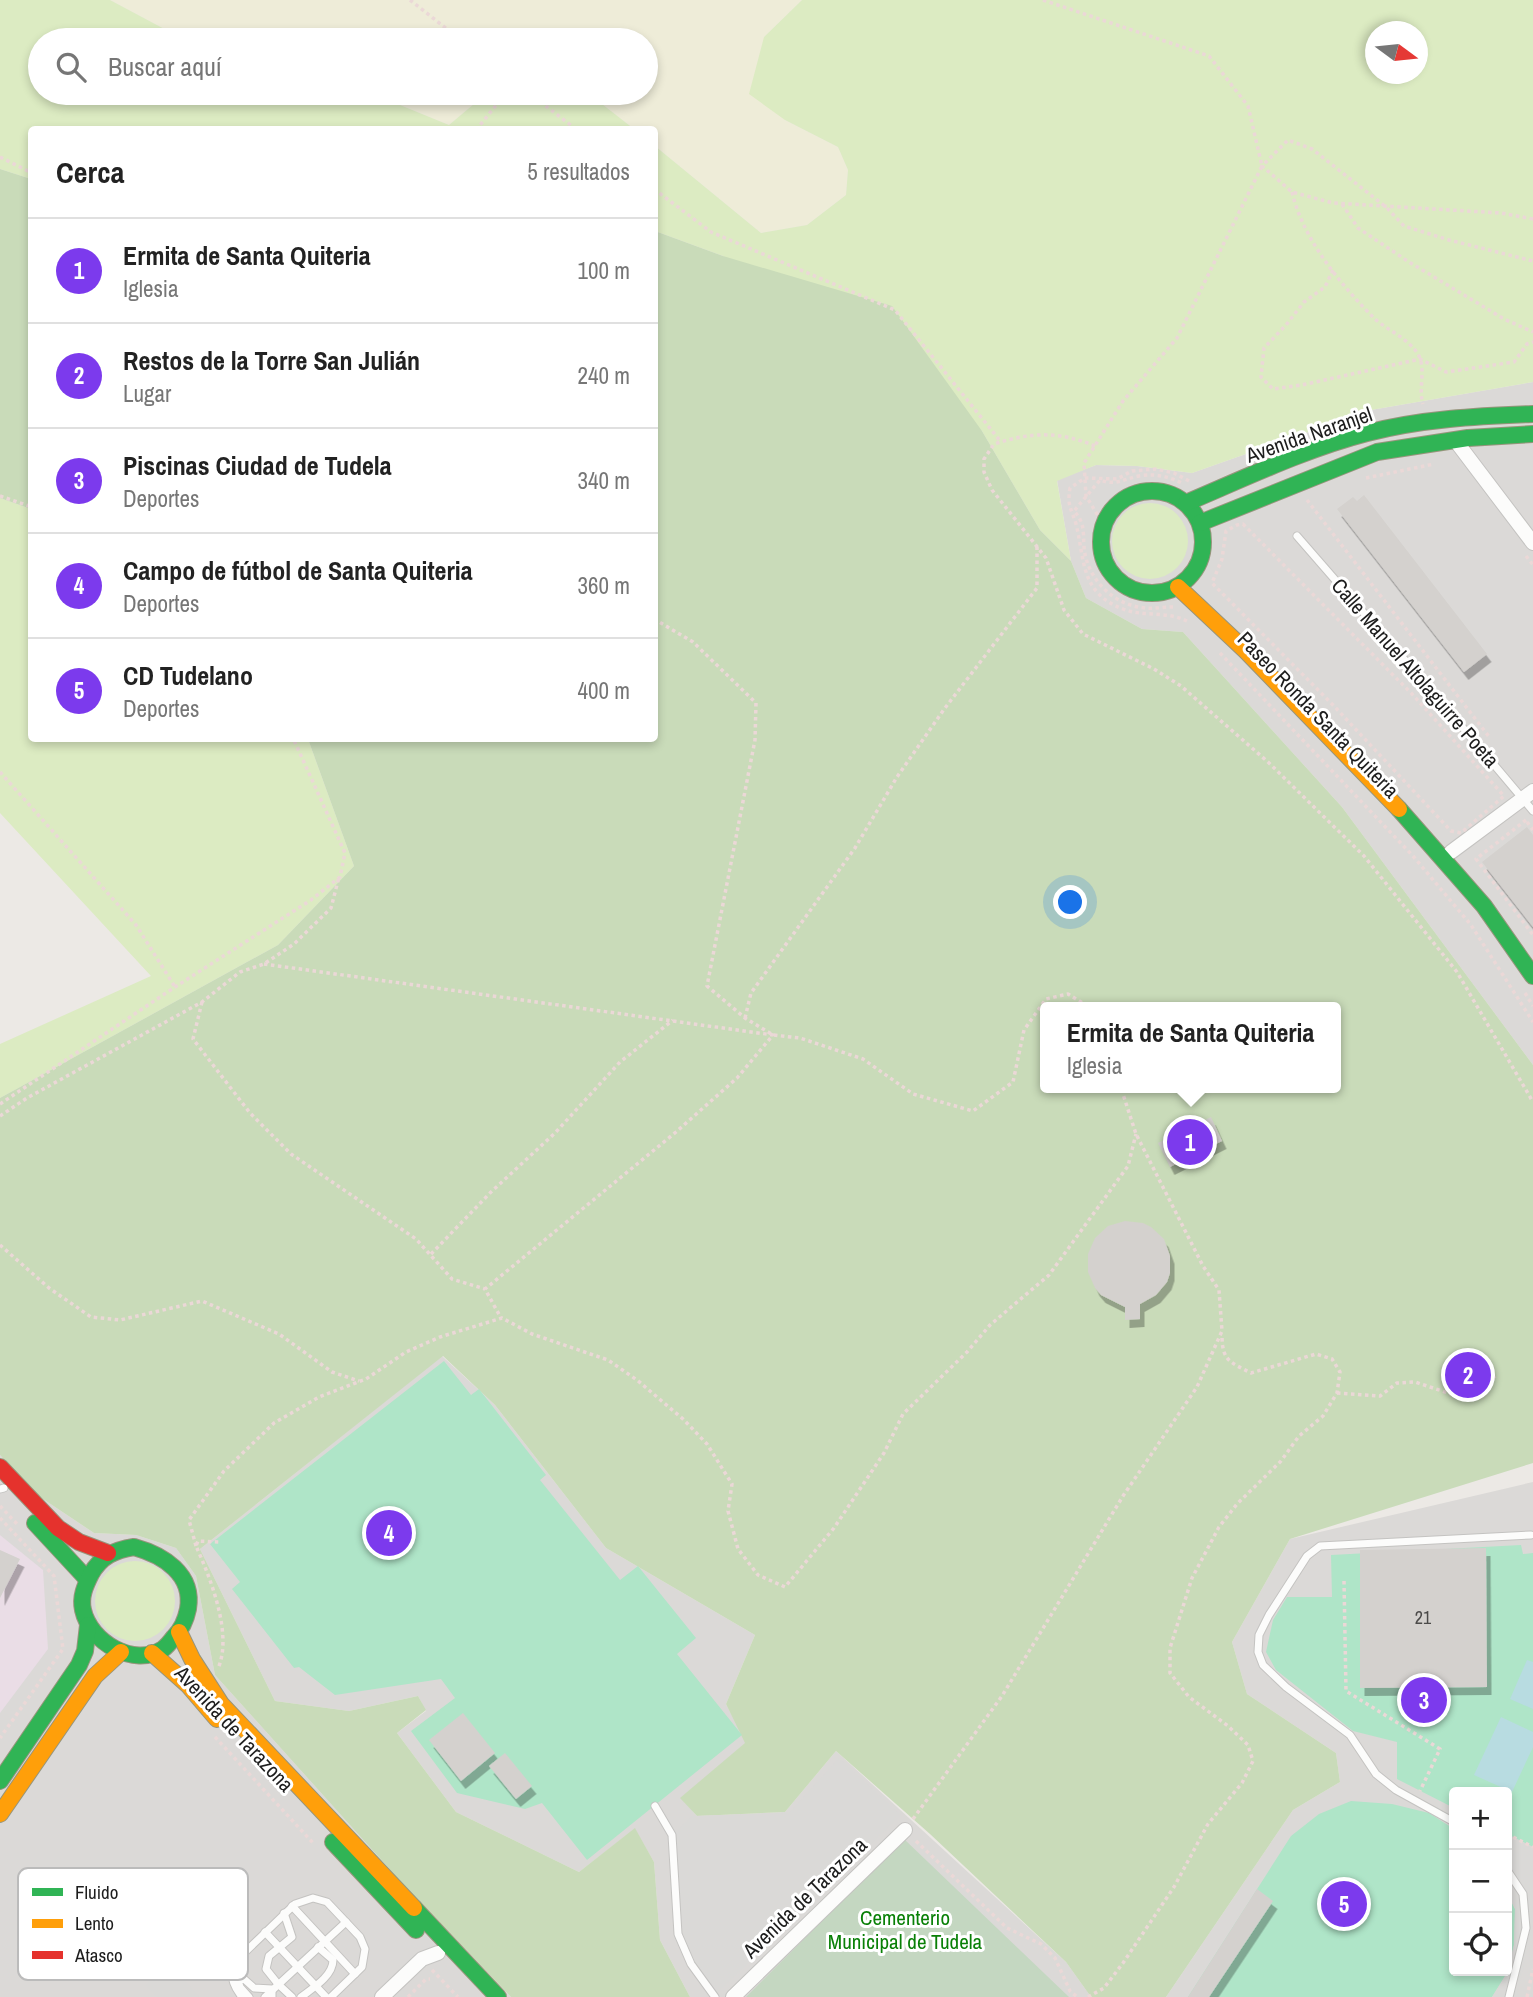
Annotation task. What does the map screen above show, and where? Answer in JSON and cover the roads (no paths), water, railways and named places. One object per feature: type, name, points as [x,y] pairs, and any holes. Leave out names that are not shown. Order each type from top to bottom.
[{"type":"street","name":"Avenida Naranjel","points":[[1186,503],[1290,460],[1368,433],[1467,417],[1533,414]]},
{"type":"street","name":"Avenida Naranjel","points":[[1200,523],[1377,452],[1455,440],[1533,434]]},
{"type":"street","points":[[1455,440],[1533,543]]},
{"type":"street","points":[[1139,492],[1164,492],[1186,503],[1200,523],[1203,542],[1199,561],[1184,582],[1160,593],[1142,593],[1121,584],[1106,568],[1100,546],[1103,524],[1117,503],[1139,492]]},
{"type":"street","name":"Paseo Ronda Santa Quiteria","points":[[1184,582],[1451,852],[1503,918],[1533,963]]},
{"type":"street","name":"Paseo Ronda Santa Quiteria","points":[[1184,582],[1206,610],[1260,663],[1437,850],[1505,935],[1526,979]]},
{"type":"street","points":[[1451,852],[1528,795]]},
{"type":"street","points":[[0,1466],[58,1528],[79,1542],[108,1553],[134,1547],[148,1549],[167,1558],[180,1573],[188,1591],[188,1612],[179,1632],[168,1645],[137,1657],[108,1646],[96,1637],[88,1625]]},
{"type":"street","points":[[1,1487],[86,1578]]},
{"type":"street","points":[[0,1781],[79,1665],[85,1651],[88,1625],[83,1603],[86,1578],[108,1553]]},
{"type":"street","name":"Avenida de Tarazona","points":[[179,1632],[192,1659],[221,1704],[498,1997]]},
{"type":"street","points":[[0,1814],[95,1676],[121,1652]]},
{"type":"street","name":"Avenida de Tarazona","points":[[152,1653],[188,1685],[220,1723],[287,1791],[478,1997]]},
{"type":"street","name":"Avenida de Tarazona","points":[[733,1997],[905,1830]]},
{"type":"street","points":[[382,1997],[422,1959],[438,1953]]},
{"type":"lane","name":"Calle Manuel Altolaguirre Poeta","points":[[1297,536],[1528,795],[1533,811]]},
{"type":"lane","points":[[1449,1819],[1396,1790],[1376,1774],[1350,1735],[1286,1687],[1263,1665],[1258,1652],[1259,1635],[1307,1556],[1320,1546],[1531,1535]]},
{"type":"lane","points":[[655,1805],[672,1835],[677,1934],[691,1964],[715,1997]]},
{"type":"lane","points":[[1509,1997],[1526,1928],[1523,1894],[1512,1878]]},
{"type":"lane","points":[[248,1951],[265,1932],[292,1906],[306,1898],[320,1899],[327,1902],[360,1937],[365,1949],[362,1967],[329,1997],[314,1985],[265,1932]]},
{"type":"lane","points":[[292,1906],[333,1960],[330,1973],[301,1997]]},
{"type":"lane","points":[[274,1990],[266,1965],[269,1956],[292,1937],[284,1913]]},
{"type":"lane","points":[[265,1997],[346,1922]]},
{"type":"lane","points":[[322,1944],[355,1974]]},
{"type":"lane","points":[[233,1980],[235,1989],[242,1997]]},
{"type":"lane","points":[[238,1980],[240,1987],[249,1997]]},
{"type":"lane","points":[[238,1980],[255,1997]]},
{"type":"lane","points":[[245,1980],[254,1988],[274,1990],[292,1997]]},
{"type":"water","points":[[1527,1660],[1533,1662],[1533,1709],[1510,1699]]},
{"type":"water","points":[[1501,1717],[1533,1732],[1533,1747],[1512,1792],[1512,1787],[1501,1787],[1474,1775]]},
{"type":"place","name":"Ermita de Santa Quiteria","points":[[1190,1142]]},
{"type":"place","name":"Restos de la Torre San Julián","points":[[1468,1375]]},
{"type":"place","name":"Campo de fútbol de Santa Quiteria","points":[[389,1533]]},
{"type":"place","name":"Piscinas Ciudad de Tudela","points":[[1424,1700]]},
{"type":"place","name":"CD Tudelano","points":[[1344,1904]]},
{"type":"park label","name":"Cementerio Municipal de Tudela","points":[[905,1930]]}]
